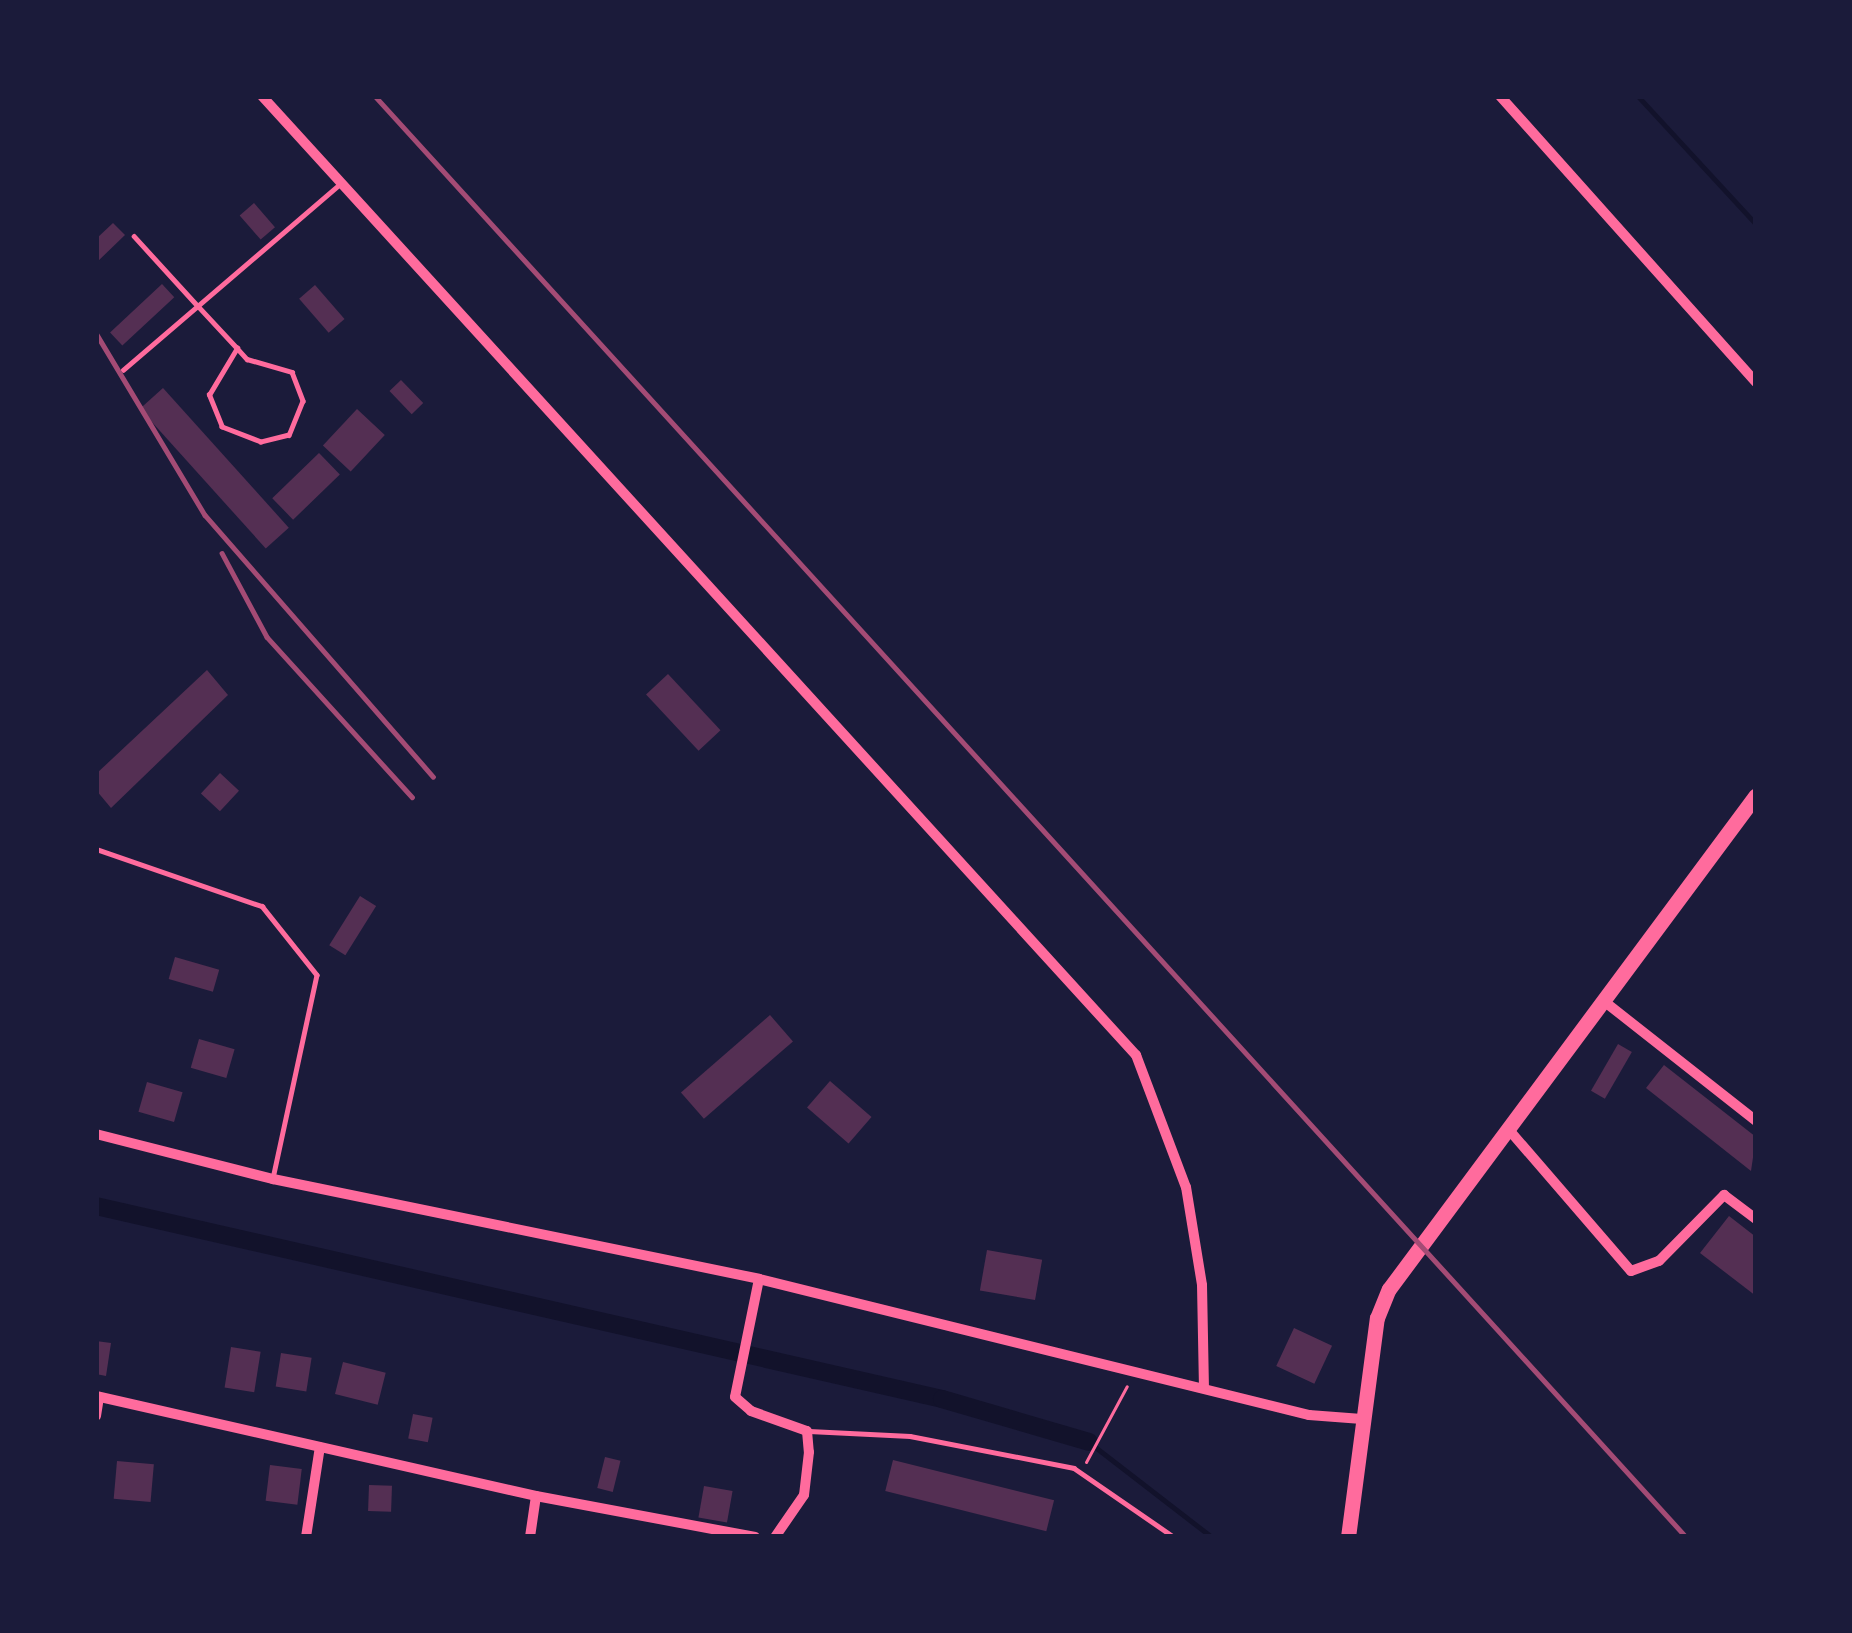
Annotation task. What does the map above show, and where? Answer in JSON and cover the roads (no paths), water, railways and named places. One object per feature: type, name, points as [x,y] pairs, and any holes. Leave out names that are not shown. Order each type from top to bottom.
[{"type":"main road","points":[[1348,1537],[1362,1419],[1388,1289],[1756,795]]},
{"type":"street","points":[[262,96],[1136,1055],[1186,1187],[1202,1285],[1204,1387]]},
{"type":"street","points":[[1500,96],[1756,382]]},
{"type":"street","points":[[1605,1002],[1756,1120]]},
{"type":"street","points":[[1510,1131],[1631,1271],[1659,1261],[1724,1195],[1756,1219]]},
{"type":"street","points":[[96,1134],[273,1179],[759,1279],[1136,1368],[1310,1415],[1362,1419]]},
{"type":"street","points":[[759,1279],[733,1381],[735,1397],[751,1412],[807,1431],[804,1495],[775,1537]]},
{"type":"street","points":[[96,1416],[97,1396],[536,1496],[754,1537]]},
{"type":"street","points":[[306,1537],[320,1447]]},
{"type":"street","points":[[530,1537],[536,1496]]},
{"type":"lane","points":[[123,370],[342,183]]},
{"type":"lane","points":[[134,236],[198,306],[237,348],[247,359],[292,372],[303,401],[290,435],[261,442],[222,427],[209,395],[237,348]]},
{"type":"lane","points":[[96,849],[262,906],[317,975],[273,1179]]},
{"type":"lane","points":[[807,1431],[910,1436],[1080,1472],[1174,1537]]},
{"type":"waterway","points":[[1638,96],[1756,224]]},
{"type":"waterway","points":[[96,1206],[942,1399],[1089,1442]]},
{"type":"waterway","points":[[1089,1442],[1212,1537]]},
{"type":"railway","points":[[375,96],[1686,1537]]},
{"type":"railway","points":[[96,333],[205,515],[433,776]]},
{"type":"railway","points":[[222,553],[267,637],[412,797]]}]
